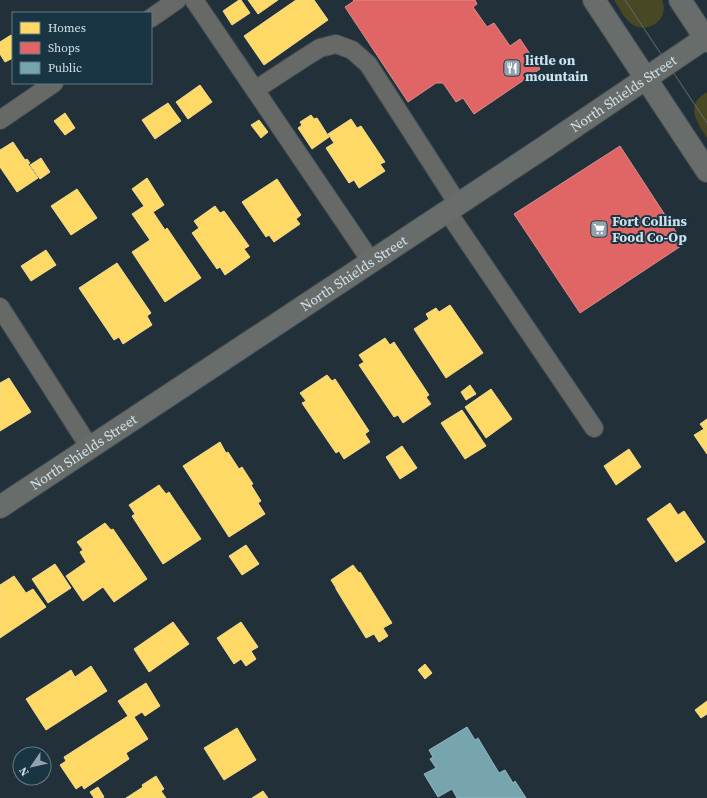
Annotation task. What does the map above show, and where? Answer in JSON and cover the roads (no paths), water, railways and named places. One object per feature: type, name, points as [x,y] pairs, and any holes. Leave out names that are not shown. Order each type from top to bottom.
[{"type":"main road","points":[[594,0],[707,171]]},
{"type":"main road","points":[[680,0],[706,39]]},
{"type":"main road","name":"North Shields Street","points":[[0,507],[706,39]]},
{"type":"lane","points":[[152,17],[177,0]]},
{"type":"lane","points":[[194,0],[371,261]]},
{"type":"lane","points":[[255,90],[320,48],[336,44],[352,50],[368,64],[453,207],[594,428]]},
{"type":"lane","points":[[0,120],[53,84]]},
{"type":"lane","points":[[0,308],[90,448]]},
{"type":"tram line","points":[[625,0],[707,123]]},
{"type":"place","name":"little on mountain","points":[[512,68]]},
{"type":"place","name":"Fort Collins Food Co-Op","points":[[599,229]]}]
